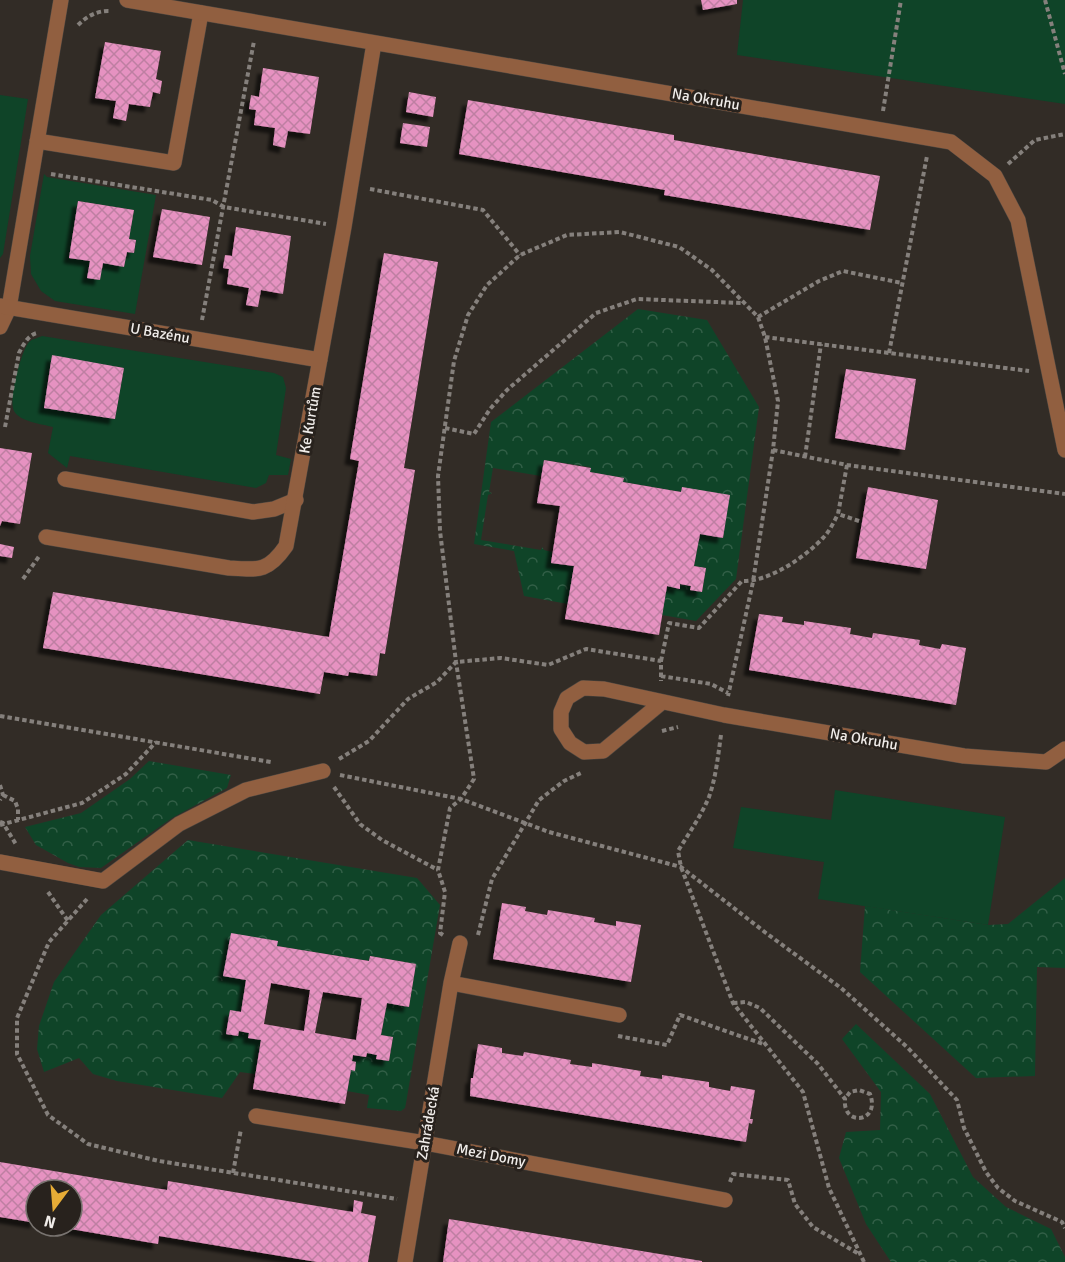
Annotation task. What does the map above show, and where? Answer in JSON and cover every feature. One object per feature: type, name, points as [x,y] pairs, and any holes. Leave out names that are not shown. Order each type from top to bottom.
[{"type":"street","points":[[0,327],[62,0]]},
{"type":"street","name":"Na Okruhu","points":[[127,0],[951,142],[994,176],[1018,220],[1065,450]]},
{"type":"street","points":[[37,141],[174,163],[201,13]]},
{"type":"street","name":"Ke Kurtům","points":[[46,537],[229,568],[258,570],[276,562],[286,546],[296,500],[374,43]]},
{"type":"street","name":"U Bazénu","points":[[4,307],[321,360]]},
{"type":"street","points":[[64,479],[253,512],[296,500]]},
{"type":"street","name":"Na Okruhu","points":[[603,751],[584,752],[570,743],[561,729],[561,712],[567,698],[583,688],[604,689],[724,715],[964,756],[1046,762],[1065,749]]},
{"type":"street","points":[[603,751],[661,703]]},
{"type":"street","points":[[0,862],[103,881],[179,824],[246,790],[323,771]]},
{"type":"street","name":"Zahrádecká","points":[[405,1262],[451,983],[460,943]]},
{"type":"street","points":[[451,983],[619,1015]]},
{"type":"street","name":"Mezi Domy","points":[[256,1116],[425,1143],[725,1200]]},
{"type":"path","points":[[880,129],[901,0]]},
{"type":"path","points":[[1045,0],[1065,74]]},
{"type":"path","points":[[74,30],[88,17],[105,10],[113,11]]},
{"type":"path","points":[[199,340],[253,48]]},
{"type":"path","points":[[994,176],[1035,140],[1065,134]]},
{"type":"path","points":[[54,144],[49,174],[212,200],[224,207],[344,227]]},
{"type":"path","points":[[889,353],[927,156]]},
{"type":"path","points":[[351,186],[483,210],[520,255]]},
{"type":"path","points":[[603,751],[597,766],[564,781],[539,800],[492,879],[482,913],[476,946],[460,943],[440,933],[445,892],[438,870],[450,808],[461,799],[474,778],[456,662],[440,531],[438,476],[454,360],[468,315],[487,285],[520,255],[567,234],[620,232],[679,247],[712,270],[758,317],[765,337],[778,401],[773,450],[753,582],[724,715]]},
{"type":"path","points":[[758,317],[819,281],[843,271],[902,283]]},
{"type":"path","points":[[445,428],[474,434],[490,409],[507,390],[596,314],[637,299],[742,303]]},
{"type":"path","points":[[5,427],[19,353],[24,343],[33,334],[44,331]]},
{"type":"path","points":[[765,337],[1051,374]]},
{"type":"path","points":[[805,457],[821,344]]},
{"type":"path","points":[[773,450],[847,465],[1065,494]]},
{"type":"path","points":[[661,703],[661,661],[669,623],[699,628],[742,581],[753,582],[787,567],[824,538],[838,514],[847,465]]},
{"type":"path","points":[[838,514],[862,522]]},
{"type":"path","points":[[23,579],[44,550],[46,537]]},
{"type":"path","points":[[323,771],[341,757],[369,741],[408,699],[437,682],[456,662],[501,658],[548,665],[586,649],[661,661]]},
{"type":"path","points":[[661,676],[711,684],[728,693]]},
{"type":"path","points":[[0,716],[279,764]]},
{"type":"path","points":[[653,734],[681,727]]},
{"type":"path","points":[[713,732],[721,733]]},
{"type":"path","points":[[0,825],[82,803],[126,774],[157,742]]},
{"type":"path","points":[[719,748],[709,795],[698,819],[678,851],[681,867],[733,1003],[803,1092],[829,1188],[864,1262]]},
{"type":"path","points":[[323,771],[461,799],[549,832],[681,867],[841,988],[908,1048],[957,1100],[964,1128],[986,1172],[998,1188],[1015,1201],[1062,1222],[1065,1228]]},
{"type":"path","points":[[323,771],[360,824],[382,840],[438,870]]},
{"type":"path","points":[[0,784],[2,798],[15,801],[18,820]]},
{"type":"path","points":[[103,881],[49,942],[17,1018],[17,1054],[48,1115],[88,1144],[159,1161],[414,1202]]},
{"type":"path","points":[[733,1003],[746,1002],[760,1008],[818,1064],[845,1099],[847,1112],[855,1118],[864,1117],[870,1112],[873,1103],[870,1094],[859,1090],[850,1092],[845,1099]]},
{"type":"path","points":[[619,1015],[617,1036],[666,1045],[680,1016],[764,1044]]},
{"type":"path","points":[[233,1173],[244,1114],[256,1116]]},
{"type":"path","points":[[725,1200],[733,1174],[788,1180],[795,1204],[813,1227],[860,1255]]},
{"type":"green space","points":[[743,0],[1065,0],[1065,104],[737,55]]},
{"type":"green space","points":[[0,95],[28,99],[3,254],[0,258]]},
{"type":"green space","points":[[44,174],[47,177],[156,195],[135,314],[55,301],[41,291],[31,274],[30,256]],"holes":[[[78,201],[134,210],[129,239],[136,240],[134,253],[127,252],[124,266],[69,258]]]},
{"type":"green space","points":[[638,309],[707,320],[759,407],[736,579],[696,621],[662,615],[667,586],[679,589],[680,584],[691,586],[690,590],[702,592],[706,568],[694,566],[700,534],[723,538],[729,495],[683,488],[681,492],[623,482],[624,478],[590,472],[590,467],[544,460],[541,476],[493,468],[489,492],[492,493],[488,495],[481,540],[541,550],[542,547],[552,552],[551,563],[574,566],[568,604],[524,596],[514,551],[474,544],[491,422]]},
{"type":"green space","points":[[42,336],[274,373],[283,377],[286,388],[276,455],[291,459],[288,475],[269,475],[266,483],[256,488],[70,456],[67,468],[48,453],[53,427],[21,418],[14,411],[13,406],[14,387],[22,355],[29,342]],"holes":[[[52,356],[124,368],[115,419],[58,410],[48,379]]]},
{"type":"green space","points":[[149,761],[231,775],[227,788],[172,818],[101,868],[79,867],[36,845],[25,827],[81,813],[130,779]]},
{"type":"green space","points":[[835,790],[1005,817],[988,925],[818,899],[824,862],[733,848],[741,807],[831,820]]},
{"type":"green space","points":[[188,840],[417,878],[440,905],[405,1108],[401,1111],[367,1108],[369,1095],[347,1091],[351,1070],[355,1070],[356,1062],[352,1061],[353,1055],[366,1057],[367,1053],[377,1055],[377,1059],[389,1061],[393,1037],[381,1035],[387,1003],[409,1007],[416,964],[370,956],[369,961],[277,946],[277,941],[231,934],[224,976],[246,980],[241,1012],[230,1010],[226,1034],[238,1036],[239,1031],[249,1033],[261,1040],[255,1074],[240,1072],[222,1098],[117,1081],[93,1074],[79,1058],[44,1072],[37,1049],[39,1026],[54,982],[101,915]]},
{"type":"green space","points":[[1065,878],[1065,968],[1037,967],[1035,1076],[976,1078],[860,972],[865,906],[988,925],[1008,924]]},
{"type":"green space","points":[[856,1024],[930,1094],[973,1177],[1006,1207],[1051,1229],[1065,1257],[1065,1262],[891,1262],[866,1224],[839,1158],[846,1132],[880,1130],[881,1092],[842,1039]]},
{"type":"building","points":[[701,0],[737,0],[737,4],[703,10]]},
{"type":"building","points":[[105,42],[161,51],[156,79],[162,81],[160,94],[153,92],[150,107],[129,104],[126,121],[113,118],[116,101],[95,98]]},
{"type":"building","points":[[263,68],[319,77],[310,134],[288,131],[285,148],[273,145],[275,128],[254,125],[256,110],[249,109],[251,95],[259,97]]},
{"type":"building","points":[[409,92],[436,97],[433,117],[406,112]]},
{"type":"building","points":[[468,100],[674,135],[674,140],[880,176],[870,230],[664,195],[665,190],[459,154]]},
{"type":"building","points":[[403,123],[430,127],[427,147],[400,143]]},
{"type":"building","points":[[78,201],[134,210],[129,239],[136,240],[134,253],[127,252],[124,267],[103,263],[100,280],[87,278],[90,261],[69,258]]},
{"type":"building","points":[[162,209],[210,217],[202,265],[153,257]]},
{"type":"building","points":[[236,227],[291,236],[283,294],[261,290],[258,307],[246,305],[249,288],[227,284],[229,269],[223,268],[225,255],[232,256]]},
{"type":"building","points":[[384,253],[438,262],[404,468],[415,470],[385,654],[380,653],[377,676],[349,672],[348,676],[324,672],[320,694],[43,648],[53,592],[329,637],[359,461],[350,459]]},
{"type":"building","points":[[52,355],[124,368],[115,419],[44,408]]},
{"type":"building","points":[[846,369],[916,379],[905,450],[835,438]]},
{"type":"building","points":[[0,448],[32,453],[20,524],[2,521],[0,526]]},
{"type":"building","points":[[544,460],[591,468],[590,472],[624,478],[623,482],[681,492],[682,487],[730,495],[723,538],[700,534],[694,566],[706,568],[702,592],[690,590],[691,586],[680,584],[680,589],[667,586],[659,635],[565,619],[574,566],[551,563],[560,506],[537,503]]},
{"type":"building","points":[[868,487],[938,500],[926,569],[856,558]]},
{"type":"building","points":[[0,544],[14,547],[12,558],[0,556]]},
{"type":"building","points":[[759,614],[783,617],[782,622],[804,625],[804,621],[851,628],[850,634],[872,638],[873,633],[920,640],[919,645],[940,649],[942,644],[966,648],[956,705],[749,670]]},
{"type":"building","points":[[502,903],[526,907],[525,911],[547,915],[548,910],[595,918],[594,922],[616,926],[616,921],[641,925],[631,982],[493,959]]},
{"type":"building","points":[[231,933],[278,941],[277,946],[369,961],[370,956],[416,964],[409,1007],[387,1003],[381,1035],[393,1037],[389,1061],[376,1059],[377,1055],[367,1053],[366,1057],[353,1055],[352,1061],[356,1062],[355,1071],[351,1070],[345,1104],[253,1089],[261,1040],[248,1038],[249,1033],[239,1031],[238,1036],[226,1034],[230,1010],[241,1012],[246,980],[223,976]],"holes":[[[271,983],[310,990],[304,1031],[264,1024]],[[323,992],[362,998],[356,1040],[315,1033]]]},
{"type":"building","points":[[478,1044],[502,1048],[502,1053],[523,1056],[524,1052],[571,1060],[570,1064],[592,1067],[592,1063],[641,1071],[640,1076],[662,1079],[662,1075],[709,1082],[709,1087],[730,1091],[731,1086],[755,1090],[750,1119],[753,1119],[752,1124],[749,1123],[746,1142],[470,1096]]},
{"type":"building","points":[[0,1162],[167,1190],[168,1181],[353,1212],[354,1200],[363,1202],[361,1213],[376,1216],[368,1262],[317,1262],[159,1236],[158,1244],[84,1231],[84,1178],[24,1178],[24,1221],[0,1217]]},
{"type":"building","points":[[449,1219],[702,1261],[702,1262],[443,1262]]}]
